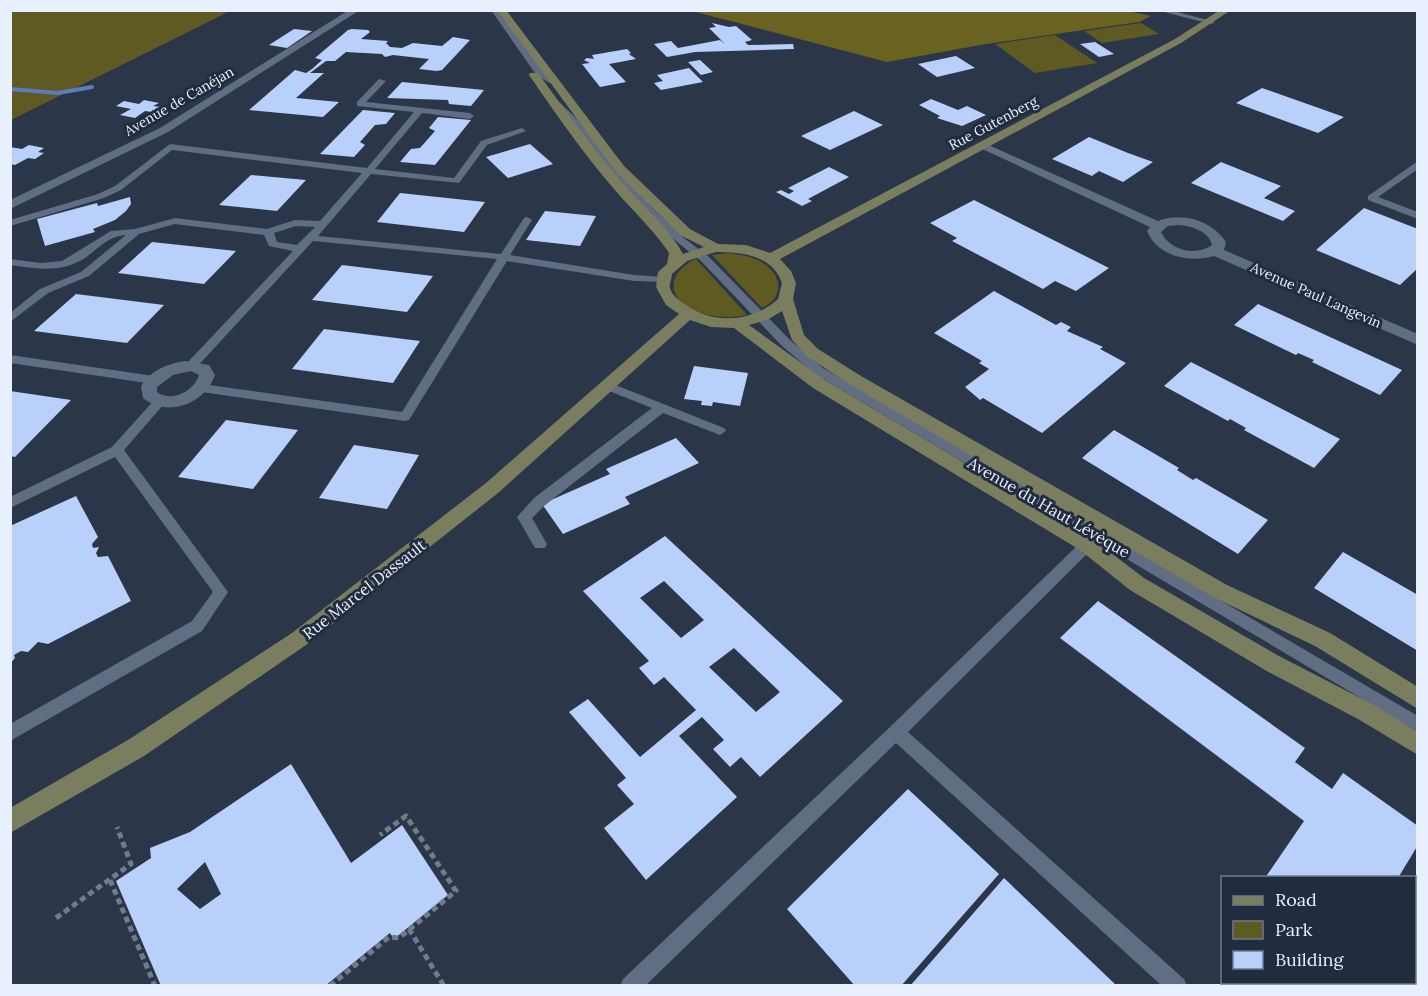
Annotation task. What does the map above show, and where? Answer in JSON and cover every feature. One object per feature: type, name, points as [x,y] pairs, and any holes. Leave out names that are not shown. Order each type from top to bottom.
[{"type":"main road","name":"Avenue du Haut Lévèque","points":[[487,10],[603,169],[656,225],[676,253],[674,263]]},
{"type":"main road","name":"Avenue du Haut Lévèque","points":[[501,10],[620,169],[703,250]]},
{"type":"main road","name":"Rue Gutenberg","points":[[771,258],[982,146],[1211,21],[1227,10]]},
{"type":"main road","points":[[771,258],[755,251],[735,248],[703,250],[674,263],[663,280],[663,293],[672,305],[687,315],[711,322],[737,323],[761,318],[776,310],[786,300]]},
{"type":"main road","name":"Avenue du Haut Lévèque","points":[[771,258],[783,267],[789,278],[790,289],[786,300],[797,337],[813,352],[846,375],[1192,575],[1221,591],[1280,616],[1392,681],[1418,699]]},
{"type":"main road","name":"Rue Marcel Dassault","points":[[10,822],[136,748],[299,639],[492,488],[687,315]]},
{"type":"main road","name":"Avenue du Haut Lévèque","points":[[737,323],[819,384],[1087,545],[1137,584],[1272,663],[1366,712],[1418,745]]},
{"type":"street","name":"Avenue de Canéjan","points":[[10,205],[164,130],[356,10]]},
{"type":"street","points":[[982,146],[1158,226],[1163,223],[1181,221],[1201,226],[1210,231],[1219,242],[1219,247],[1215,251]]},
{"type":"street","name":"Avenue Paul Langevin","points":[[1158,226],[1155,237],[1168,248],[1188,254],[1208,254],[1215,251],[1418,340]]},
{"type":"street","points":[[191,366],[203,369],[207,375],[202,388],[185,399],[160,401],[149,394],[149,386],[154,380],[172,369],[191,366]]},
{"type":"lane","name":"Avenue du Haut Lévèque","points":[[494,10],[540,74],[553,81]]},
{"type":"lane","points":[[1160,10],[1211,21]]},
{"type":"lane","points":[[382,81],[360,104],[470,116]]},
{"type":"lane","name":"Avenue du Haut Lévèque","points":[[550,98],[567,111],[606,164],[703,250],[761,318],[796,353],[819,371],[1418,725]]},
{"type":"lane","points":[[191,366],[323,224],[420,111]]},
{"type":"lane","points":[[10,223],[101,196],[118,188],[170,147],[456,181],[484,143],[522,131]]},
{"type":"lane","points":[[1418,164],[1371,198],[1418,216]]},
{"type":"lane","points":[[202,388],[405,417],[527,220]]},
{"type":"lane","points":[[10,262],[48,267],[72,261],[100,238],[126,231],[135,232],[175,221],[268,232],[295,223],[323,224]]},
{"type":"lane","points":[[10,319],[44,291],[86,274],[135,232]]},
{"type":"lane","points":[[268,232],[273,244],[300,249]]},
{"type":"lane","points":[[310,238],[504,257],[634,278],[663,280]]},
{"type":"lane","points":[[10,359],[154,380]]},
{"type":"lane","points":[[608,386],[720,431]]},
{"type":"lane","points":[[10,503],[117,450],[160,401]]},
{"type":"lane","points":[[540,544],[524,517],[539,502],[662,408]]},
{"type":"lane","points":[[10,733],[197,626],[220,592],[117,450]]},
{"type":"lane","points":[[630,986],[896,732],[1087,545]]},
{"type":"lane","points":[[896,732],[1177,986]]},
{"type":"path","points":[[330,986],[389,937],[399,938],[456,891],[406,816],[380,835]]},
{"type":"path","points":[[56,918],[132,864],[117,827]]},
{"type":"path","points":[[110,880],[155,986]]},
{"type":"path","points":[[409,929],[444,986]]},
{"type":"green space","points":[[11,10],[230,10],[230,11],[11,120]]},
{"type":"green space","points":[[1141,23],[1159,34],[1102,43],[1084,31]]},
{"type":"green space","points":[[1055,35],[1097,63],[1035,73],[995,44]]},
{"type":"green space","points":[[727,253],[756,259],[773,272],[777,278],[778,291],[770,303],[762,308],[712,255]]},
{"type":"green space","points":[[696,259],[747,315],[712,316],[690,308],[682,302],[676,295],[674,280],[685,265]]},
{"type":"shaded area","points":[[692,11],[1128,11],[1151,16],[1139,22],[986,44],[887,62]]},
{"type":"building","points":[[712,23],[729,27],[736,26],[752,40],[745,42],[748,45],[793,44],[794,49],[695,52],[667,57],[654,44],[671,41],[678,48],[720,40],[725,44],[709,28],[716,27]]},
{"type":"building","points":[[294,29],[312,31],[287,48],[269,45]]},
{"type":"building","points":[[352,29],[368,30],[370,32],[361,39],[388,41],[386,43],[390,47],[402,48],[413,43],[442,46],[453,37],[470,40],[442,70],[437,71],[419,69],[429,59],[393,55],[385,57],[382,54],[346,52],[335,61],[326,61],[310,73],[324,73],[296,98],[339,102],[323,117],[249,110],[295,70],[306,73],[312,69],[322,60],[315,58]]},
{"type":"building","points":[[1095,42],[1114,54],[1099,57],[1080,44]]},
{"type":"building","points":[[627,49],[631,53],[629,54],[636,59],[609,64],[626,82],[600,87],[582,64],[590,63],[584,60],[594,59],[592,55]]},
{"type":"building","points":[[956,56],[975,68],[937,77],[918,64]]},
{"type":"building","points":[[700,60],[713,72],[701,75],[688,62]]},
{"type":"building","points":[[689,68],[703,82],[661,90],[654,83],[663,81],[657,75]]},
{"type":"building","points":[[402,82],[484,90],[471,106],[449,104],[448,100],[387,98]]},
{"type":"building","points":[[1262,88],[1344,117],[1318,133],[1236,103]]},
{"type":"building","points":[[931,99],[958,110],[967,106],[986,115],[962,126],[937,118],[940,116],[919,105]]},
{"type":"building","points":[[144,100],[159,103],[153,106],[160,107],[152,112],[145,111],[135,118],[120,115],[131,109],[116,106],[124,101],[139,104]]},
{"type":"building","points":[[363,110],[395,113],[386,124],[375,125],[360,142],[365,145],[354,157],[320,154]]},
{"type":"building","points":[[854,111],[883,125],[830,150],[801,136]]},
{"type":"building","points":[[438,117],[471,120],[435,165],[400,162],[411,149],[420,148],[435,131],[429,128]]},
{"type":"building","points":[[1089,137],[1153,162],[1123,182],[1099,171],[1092,176],[1052,159]]},
{"type":"building","points":[[530,144],[553,164],[508,178],[486,157]]},
{"type":"building","points":[[29,145],[44,148],[38,152],[44,153],[35,159],[28,158],[15,165],[10,164],[10,156],[13,155],[10,154],[10,147],[22,149]]},
{"type":"building","points":[[1221,162],[1281,186],[1264,198],[1295,211],[1283,221],[1191,183]]},
{"type":"building","points":[[829,167],[849,177],[808,199],[812,201],[802,206],[776,192],[781,190],[789,194],[794,191],[788,188]]},
{"type":"building","points":[[251,175],[306,180],[277,211],[219,205]]},
{"type":"building","points":[[400,193],[485,202],[464,232],[377,222]]},
{"type":"building","points":[[130,197],[131,204],[126,211],[115,220],[93,229],[95,232],[45,246],[37,219]]},
{"type":"building","points":[[974,200],[1109,268],[1076,291],[1055,281],[1043,289],[952,241],[957,238],[930,223]]},
{"type":"building","points":[[1364,208],[1418,229],[1418,268],[1400,285],[1316,250]]},
{"type":"building","points":[[545,211],[596,216],[580,246],[526,240]]},
{"type":"building","points":[[152,242],[236,251],[204,284],[118,273]]},
{"type":"building","points":[[342,265],[433,276],[407,312],[312,300]]},
{"type":"building","points":[[994,291],[1056,325],[1061,322],[1071,327],[1067,331],[1103,347],[1100,349],[1126,363],[1042,433],[983,398],[980,400],[965,387],[989,369],[979,363],[982,361],[934,333]]},
{"type":"building","points":[[76,294],[164,305],[127,343],[34,331]]},
{"type":"building","points":[[1258,304],[1402,370],[1380,395],[1312,362],[1314,360],[1298,353],[1296,355],[1234,325]]},
{"type":"building","points":[[324,329],[420,341],[393,383],[292,369]]},
{"type":"building","points":[[1191,362],[1340,439],[1314,468],[1244,430],[1246,428],[1230,419],[1228,421],[1164,386]]},
{"type":"building","points":[[694,366],[748,373],[740,406],[713,402],[712,406],[701,405],[702,401],[684,399]]},
{"type":"building","points":[[10,391],[71,400],[15,457],[10,456]]},
{"type":"building","points":[[226,420],[298,430],[253,489],[178,477]]},
{"type":"building","points":[[1114,430],[1179,468],[1177,470],[1193,480],[1196,478],[1268,520],[1238,554],[1082,458]]},
{"type":"building","points":[[676,438],[699,463],[625,497],[630,504],[563,534],[542,504],[610,474],[606,469]]},
{"type":"building","points":[[354,445],[419,455],[387,509],[319,498]]},
{"type":"building","points":[[76,496],[98,537],[92,544],[93,548],[99,547],[96,553],[98,557],[108,556],[131,601],[48,644],[38,642],[28,652],[21,651],[14,655],[15,658],[10,664],[10,526]]},
{"type":"building","points":[[665,536],[843,701],[760,777],[741,757],[730,767],[713,749],[724,740],[702,717],[679,736],[737,797],[646,880],[604,828],[634,804],[617,785],[626,778],[569,712],[588,699],[640,757],[696,710],[664,677],[654,685],[639,668],[649,661],[583,591]],"holes":[[[664,581],[704,620],[681,638],[640,598]],[[734,648],[780,692],[756,712],[709,667]]]},
{"type":"building","points":[[1343,552],[1418,595],[1418,651],[1314,588]]},
{"type":"building","points":[[1098,601],[1305,748],[1295,762],[1332,789],[1343,773],[1418,826],[1418,845],[1399,876],[1266,876],[1304,821],[1060,638]]},
{"type":"building","points":[[291,764],[351,863],[402,825],[448,895],[394,939],[390,933],[325,986],[161,986],[116,881],[151,858],[150,848],[190,832]],"holes":[[[205,862],[221,894],[200,909],[177,889]]]},
{"type":"building","points":[[908,789],[999,874],[901,986],[855,986],[787,909]]},
{"type":"building","points":[[1004,878],[1117,986],[910,986]]},
{"type":"building","points":[[1272,984],[1334,984],[1333,986],[1274,986]]},
{"type":"waterway","points":[[10,89],[58,93],[92,87]]}]
